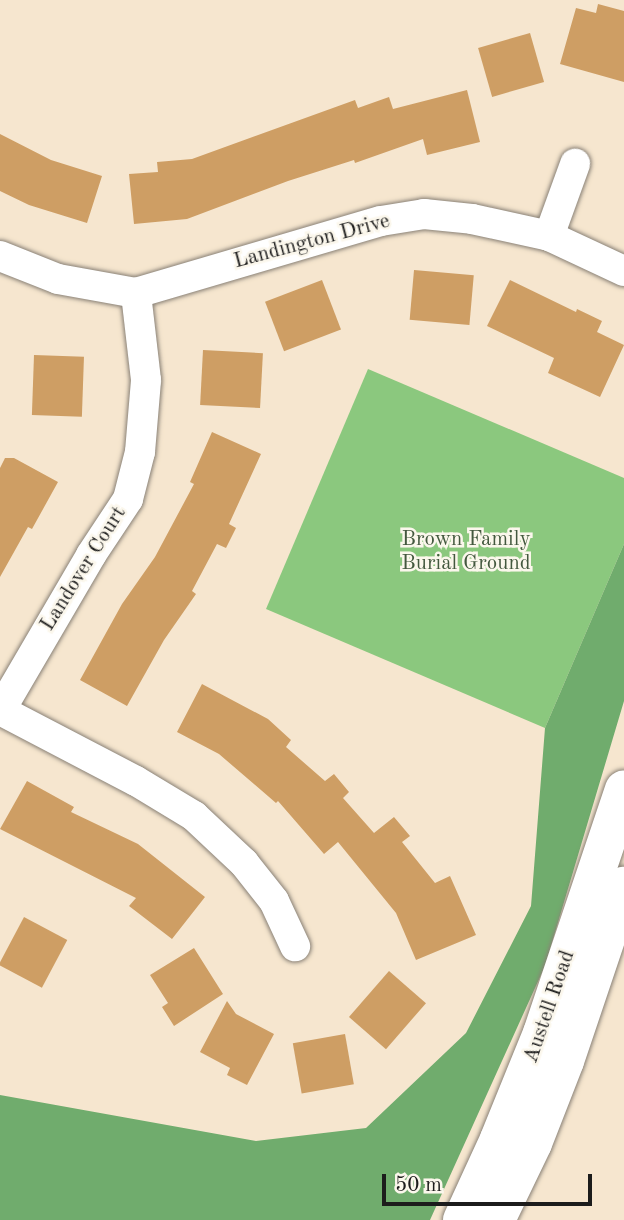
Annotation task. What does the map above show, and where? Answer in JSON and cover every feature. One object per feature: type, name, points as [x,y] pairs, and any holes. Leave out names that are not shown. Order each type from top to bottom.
[{"type":"main road","name":"Austell Road","points":[[496,1220],[542,1033],[624,789]]},
{"type":"main road","name":"Austell Road","points":[[462,1220],[516,1141],[565,1061],[624,886]]},
{"type":"street","points":[[549,236],[575,164]]},
{"type":"street","name":"Landington Drive","points":[[0,257],[58,279],[136,293],[381,221],[424,214],[472,219],[549,236],[624,271]]},
{"type":"street","name":"Landover Court","points":[[136,293],[146,380],[140,452],[128,499],[90,555],[0,711],[136,781],[194,816],[244,863],[274,901],[295,946]]},
{"type":"green space","name":"Brown Family Burial Ground","points":[[368,369],[624,478],[624,544],[545,728],[266,609]]},
{"type":"green space","points":[[624,544],[624,701],[545,966],[430,1220],[0,1220],[0,1095],[256,1141],[366,1128],[466,1033],[531,906],[545,728]]},
{"type":"building","points":[[598,4],[624,11],[624,82],[560,64],[576,8],[596,13]]},
{"type":"building","points":[[530,33],[544,82],[492,97],[478,48]]},
{"type":"building","points":[[467,90],[480,142],[427,155],[423,139],[355,163],[354,160],[288,181],[187,219],[134,224],[129,174],[158,172],[157,162],[192,159],[355,100],[358,108],[389,97],[393,109]]},
{"type":"building","points":[[0,134],[51,160],[102,176],[87,223],[29,205],[0,191]]},
{"type":"building","points":[[414,270],[474,275],[469,325],[410,320]]},
{"type":"building","points":[[322,280],[341,329],[284,351],[265,302]]},
{"type":"building","points":[[510,280],[576,312],[577,309],[602,321],[597,332],[624,345],[600,397],[548,373],[554,358],[487,326]]},
{"type":"building","points":[[203,350],[263,353],[260,408],[200,405]]},
{"type":"building","points":[[34,355],[84,357],[82,417],[32,415]]},
{"type":"building","points":[[212,432],[261,454],[229,524],[236,528],[226,548],[217,544],[192,591],[196,594],[164,640],[127,706],[80,680],[122,604],[155,557],[194,484],[190,482]]},
{"type":"building","points":[[5,458],[14,458],[58,482],[32,529],[28,527],[0,577],[0,468]]},
{"type":"building","points":[[202,684],[268,719],[291,740],[286,747],[325,781],[334,774],[349,792],[343,798],[374,833],[394,817],[410,836],[402,842],[435,883],[450,876],[476,935],[416,960],[396,913],[338,842],[324,854],[278,801],[276,803],[219,754],[177,732]]},
{"type":"building","points":[[27,781],[74,807],[71,812],[138,844],[205,897],[172,939],[129,906],[136,898],[0,829]]},
{"type":"building","points":[[24,917],[67,940],[42,988],[0,965]]},
{"type":"building","points":[[194,948],[223,994],[174,1026],[162,1007],[168,1003],[150,975]]},
{"type":"building","points":[[389,971],[426,1003],[386,1049],[349,1017]]},
{"type":"building","points":[[227,1001],[236,1014],[274,1034],[247,1085],[227,1075],[230,1068],[200,1052]]},
{"type":"building","points":[[345,1034],[354,1084],[302,1093],[293,1043]]}]
